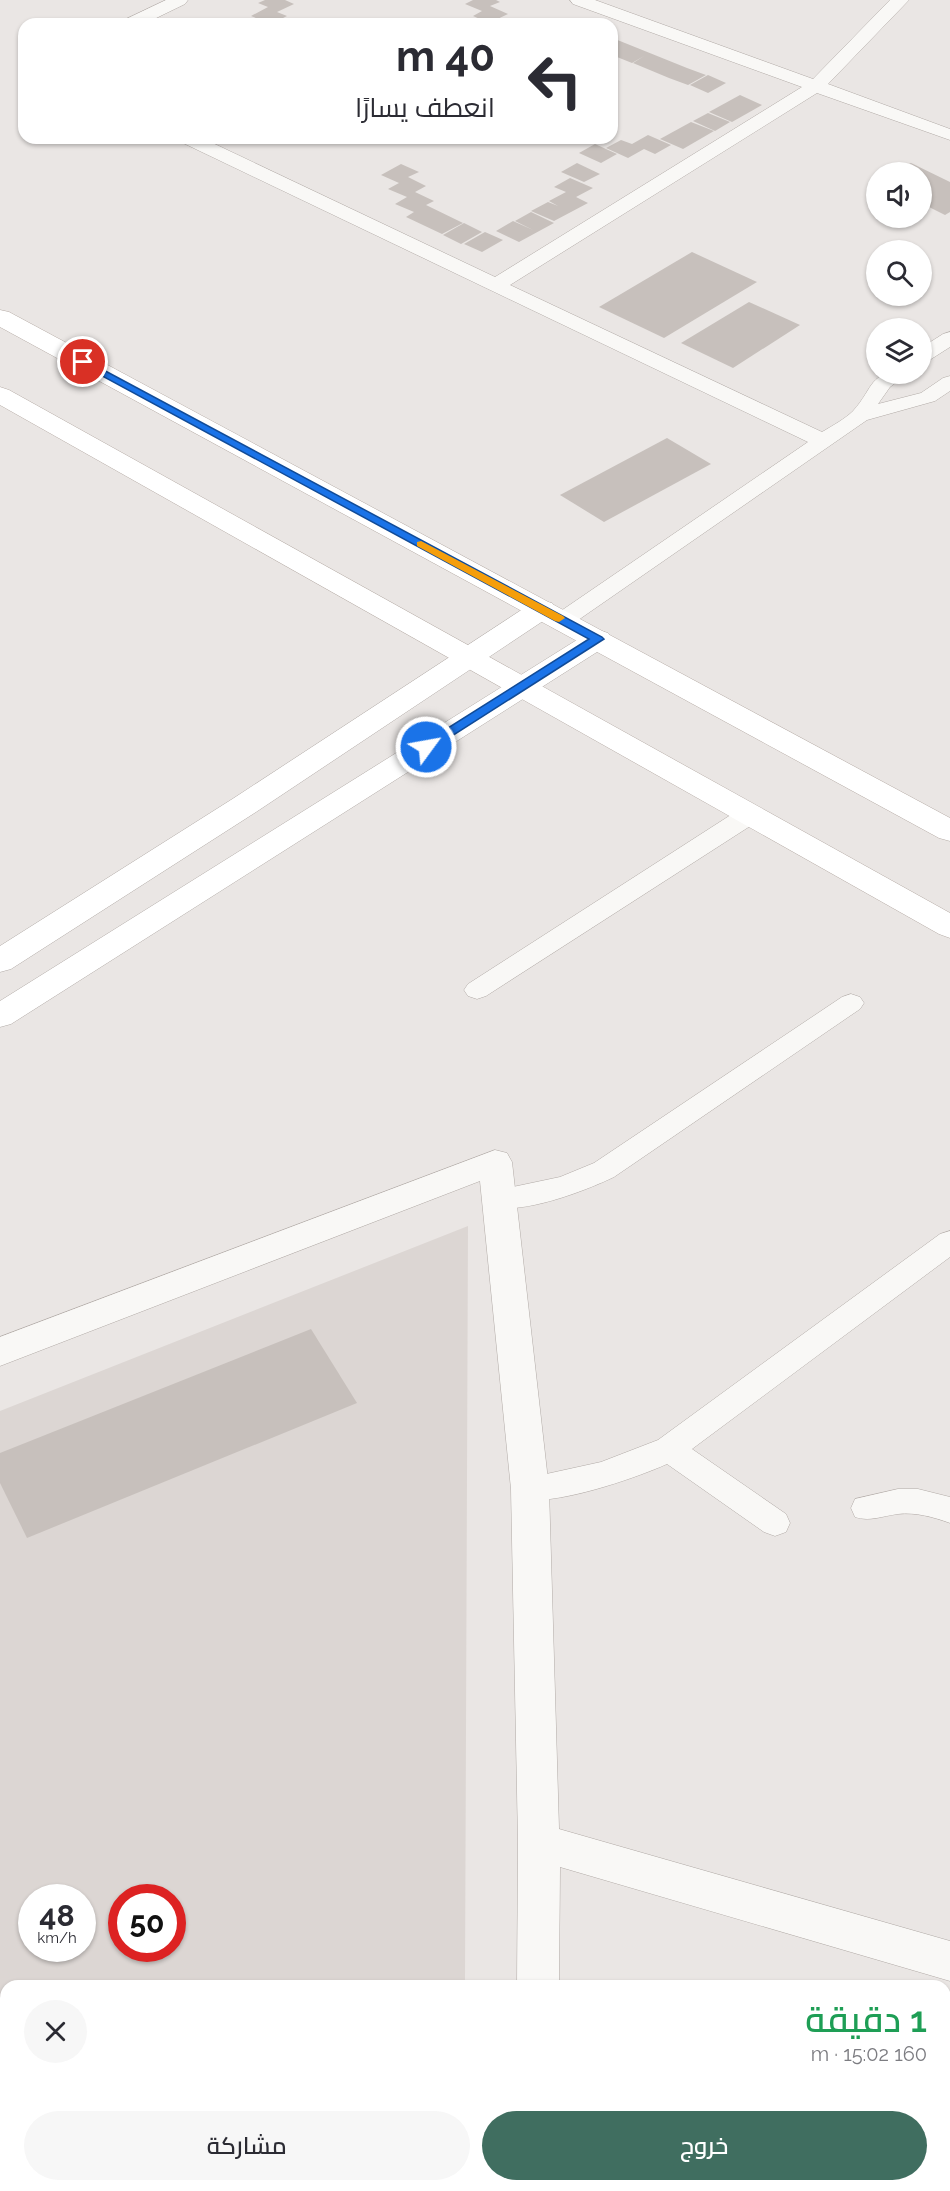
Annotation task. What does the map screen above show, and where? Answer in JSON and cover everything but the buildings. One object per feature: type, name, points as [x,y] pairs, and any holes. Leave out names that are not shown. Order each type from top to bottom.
[{"type":"main road","points":[[0,317],[950,831]]},
{"type":"main road","points":[[0,395],[950,927]]},
{"type":"main road","points":[[0,961],[245,805],[469,657],[552,615]]},
{"type":"main road","points":[[0,1016],[598,639]]},
{"type":"street","points":[[0,1352],[495,1162],[530,1489],[539,1842],[538,1980]]},
{"type":"street","points":[[539,1842],[950,1961]]},
{"type":"lane","points":[[142,18],[179,0]]},
{"type":"lane","points":[[579,0],[950,135]]},
{"type":"lane","points":[[496,285],[816,86],[900,0]]},
{"type":"lane","points":[[200,144],[823,441]]},
{"type":"lane","points":[[932,350],[950,338]]},
{"type":"lane","points":[[552,615],[860,416],[928,397],[950,382]]},
{"type":"lane","points":[[860,416],[882,384]]},
{"type":"lane","points":[[477,990],[749,815]]},
{"type":"lane","points":[[499,1199],[552,1192],[579,1183],[604,1170],[851,1003]]},
{"type":"lane","points":[[530,1489],[598,1477],[636,1465],[669,1449],[950,1242]]},
{"type":"lane","points":[[669,1449],[775,1523]]},
{"type":"lane","points":[[866,1508],[893,1500],[915,1500],[931,1502],[950,1510]]},
{"type":"shaded area","points":[[468,1226],[465,1980],[0,1980],[0,1411]]},
{"type":"slow traffic","points":[[421,544],[559,618]]},
{"type":"route","points":[[83,362],[598,639],[426,747]]}]
